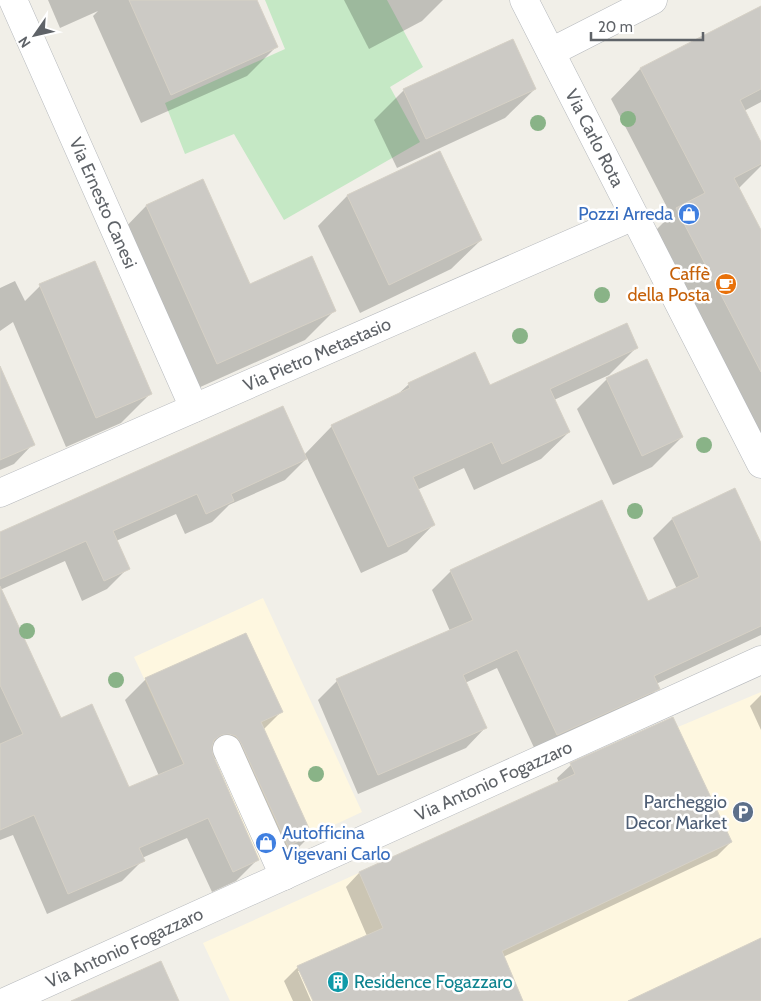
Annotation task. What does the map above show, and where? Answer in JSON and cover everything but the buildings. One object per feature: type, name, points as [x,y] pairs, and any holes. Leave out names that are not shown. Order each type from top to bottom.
[{"type":"street","name":"Via Ernesto Canesi","points":[[13,0],[194,408]]},
{"type":"street","name":"Via Carlo Rota","points":[[524,0],[761,464]]},
{"type":"street","points":[[551,52],[653,0]]},
{"type":"street","name":"Via Pietro Metastasio","points":[[0,493],[634,216]]},
{"type":"street","name":"Via Antonio Fogazzaro","points":[[7,1001],[761,660]]},
{"type":"street","points":[[227,749],[284,876]]},
{"type":"shaded area","points":[[263,598],[362,812],[233,872],[134,657]]},
{"type":"shaded area","points":[[761,692],[761,1001],[230,1001],[203,943],[678,727]]},
{"type":"green space","points":[[265,0],[387,0],[423,67],[390,87],[420,142],[284,220],[234,134],[185,154],[165,103],[285,49]]},
{"type":"place","name":"Pozzi Arreda","points":[[689,214]]},
{"type":"place","name":"Caffè della Posta","points":[[726,284]]},
{"type":"place","name":"Parcheggio Decor Market","points":[[743,812]]},
{"type":"place","name":"Autofficina Vigevani Carlo","points":[[266,843]]},
{"type":"place","name":"Residence Fogazzaro","points":[[338,982]]}]
